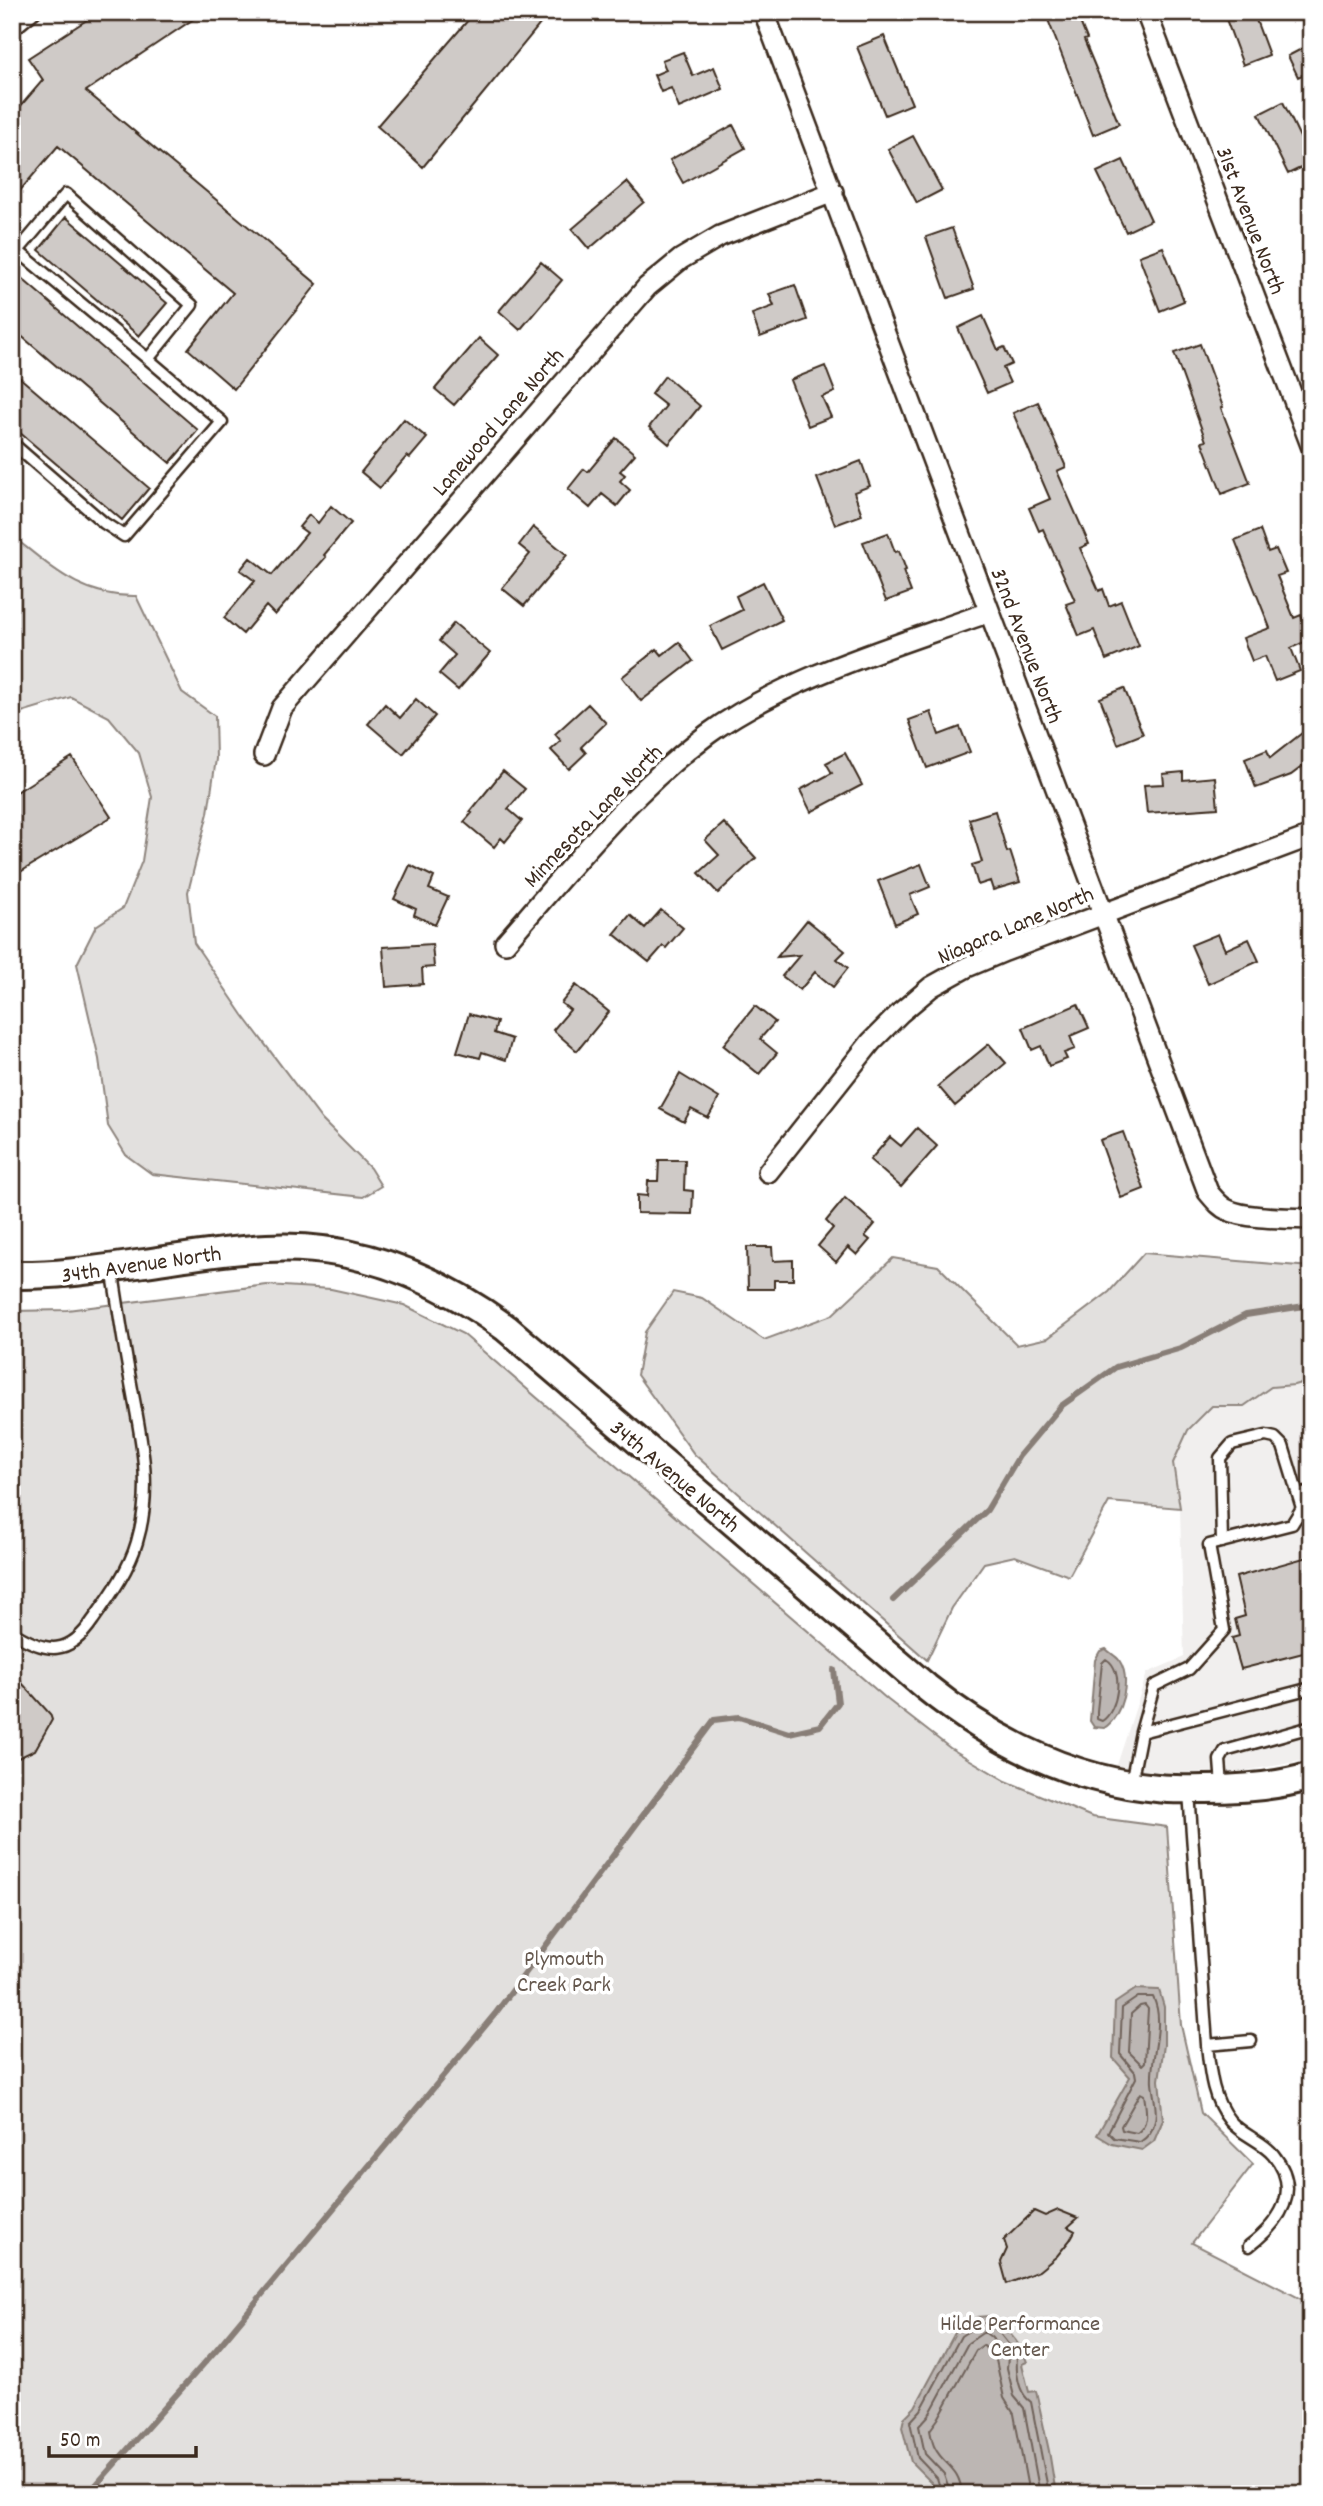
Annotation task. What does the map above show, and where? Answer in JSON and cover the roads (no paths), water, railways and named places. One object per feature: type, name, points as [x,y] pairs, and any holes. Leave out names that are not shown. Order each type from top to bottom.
[{"type":"street","name":"32nd Avenue North","points":[[764,12],[1208,1192],[1217,1203],[1229,1211],[1311,1219]]},
{"type":"street","name":"31st Avenue North","points":[[1146,12],[1311,445]]},
{"type":"street","name":"Lanewood Lane North","points":[[264,755],[282,708],[647,287],[681,259],[720,236],[833,192]]},
{"type":"street","name":"Minnesota Lane North","points":[[505,943],[612,821],[658,775],[710,733],[765,700],[825,673],[989,612]]},
{"type":"street","name":"Niagara Lane North","points":[[768,1172],[871,1042],[931,987],[967,967],[1311,836]]},
{"type":"street","name":"34th Avenue North","points":[[12,1275],[44,1275],[270,1247],[307,1248],[370,1259],[411,1272],[450,1291],[506,1328],[954,1710],[1006,1742],[1031,1755],[1092,1776],[1131,1785],[1222,1789],[1269,1785],[1311,1776]]},
{"type":"lane","points":[[12,31],[35,12]]},
{"type":"lane","points":[[12,443],[104,523],[124,536],[222,422],[148,359],[15,255],[66,194],[192,305],[148,359]]},
{"type":"lane","points":[[12,1632],[29,1643],[46,1648],[64,1648],[82,1635],[93,1620],[125,1571],[137,1544],[145,1508],[146,1472],[112,1267]]},
{"type":"lane","points":[[1131,1785],[1141,1732],[1154,1686],[1189,1669],[1224,1630],[1209,1545],[1222,1542],[1292,1524],[1302,1508],[1283,1446],[1275,1438],[1266,1436],[1232,1444],[1220,1458],[1222,1542]]},
{"type":"lane","points":[[1298,1495],[1311,1492]]},
{"type":"lane","points":[[1141,1732],[1311,1688]]},
{"type":"lane","points":[[1222,1789],[1220,1760],[1225,1751],[1311,1727]]},
{"type":"lane","points":[[1189,1789],[1206,2045],[1211,2082],[1219,2104],[1231,2123],[1273,2154],[1286,2178],[1286,2199],[1279,2219],[1249,2246]]},
{"type":"lane","points":[[1206,2045],[1251,2041]]},
{"type":"water","points":[[1106,1649],[1119,1660],[1123,1668],[1125,1687],[1116,1715],[1104,1728],[1094,1727],[1090,1721],[1095,1660],[1100,1651]]},
{"type":"water","points":[[1136,1989],[1159,1990],[1164,2007],[1164,2045],[1159,2080],[1163,2120],[1154,2141],[1142,2150],[1112,2144],[1097,2135],[1130,2077],[1113,2058],[1115,2003]]},
{"type":"water","points":[[989,2316],[1012,2336],[1027,2362],[1022,2364],[1029,2392],[1036,2391],[1056,2494],[936,2494],[931,2482],[911,2462],[902,2427],[904,2418],[915,2407],[956,2331],[977,2317]]},
{"type":"waterway","points":[[893,1600],[987,1510],[1019,1456],[1061,1406],[1116,1367],[1181,1348],[1246,1315],[1311,1305]]},
{"type":"waterway","points":[[88,2494],[216,2350],[495,2014],[714,1720],[739,1717],[789,1733],[820,1726],[838,1703],[834,1670]]},
{"type":"park label","name":"Plymouth Creek Park","points":[[564,1970]]},
{"type":"park label","name":"Hilde Performance Center","points":[[1020,2335]]}]
